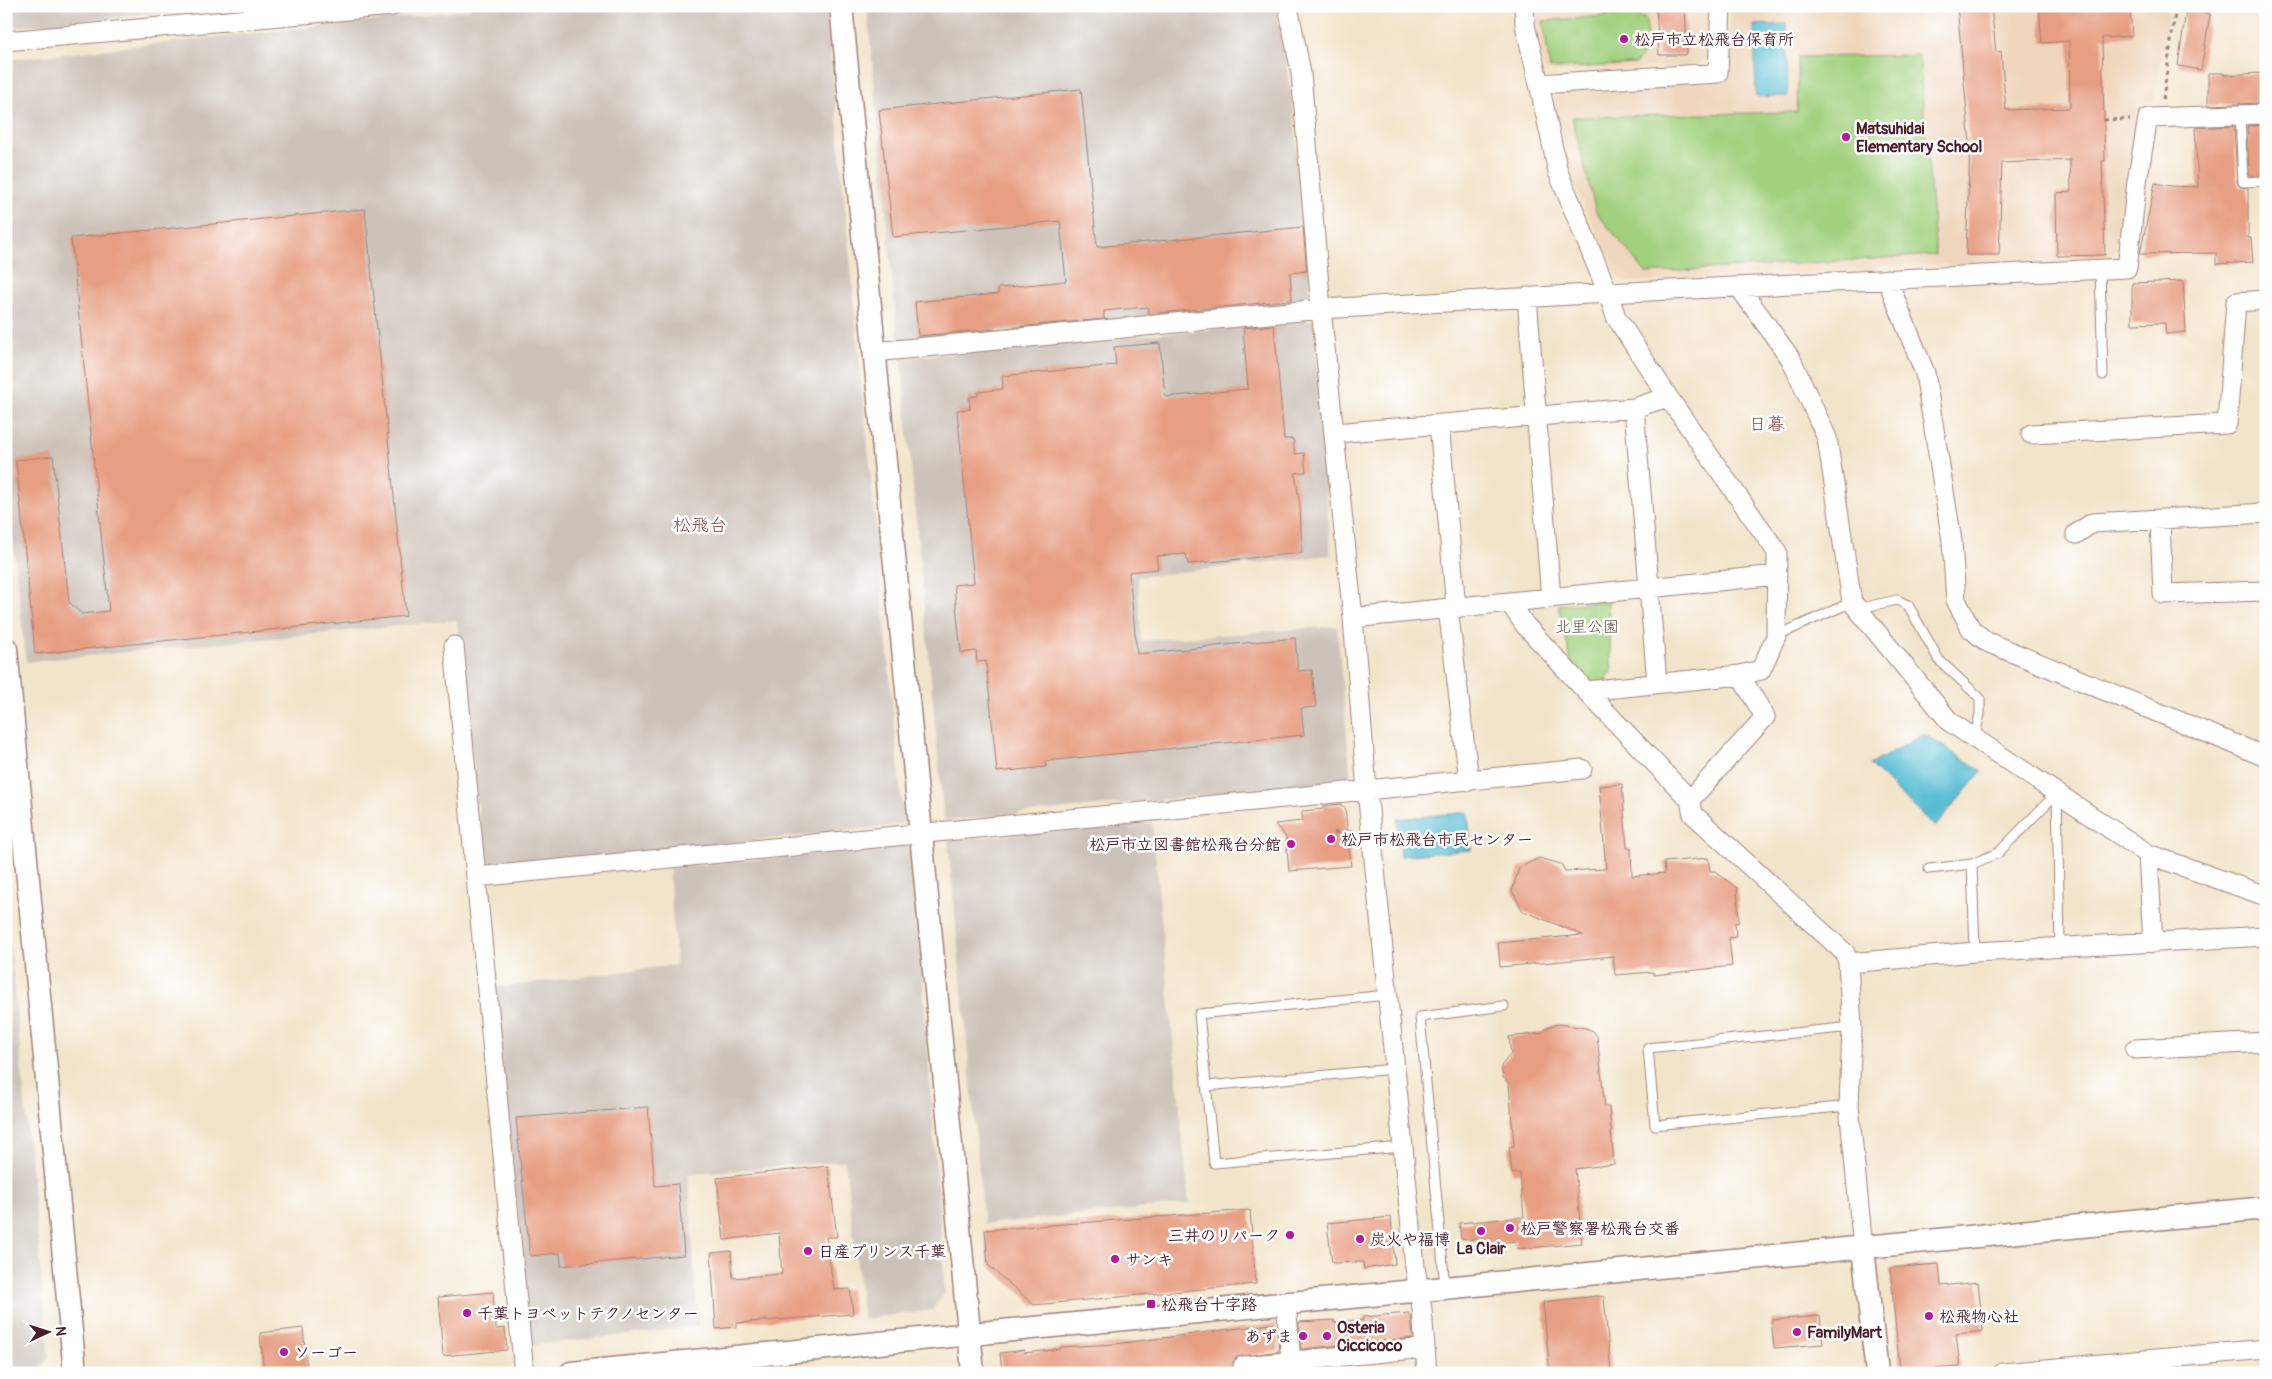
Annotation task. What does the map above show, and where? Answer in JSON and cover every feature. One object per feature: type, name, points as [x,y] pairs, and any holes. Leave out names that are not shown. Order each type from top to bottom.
[{"type":"street","points":[[6,41],[392,6]]},
{"type":"street","points":[[841,6],[973,1373]]},
{"type":"street","points":[[1288,6],[1301,73],[1321,309],[1353,618],[1366,790],[1427,1373]]},
{"type":"street","points":[[1524,6],[1525,25],[1558,172],[1616,317],[1668,397],[1777,552],[1776,636],[1761,670],[1657,684],[1586,691]]},
{"type":"street","points":[[1539,84],[1718,73],[1720,6]]},
{"type":"street","points":[[874,352],[1321,309],[2127,268],[2137,182],[2154,118],[2266,114]]},
{"type":"street","points":[[1887,279],[1925,374],[1952,541],[1956,600],[1971,630],[1987,642],[2266,757]]},
{"type":"street","points":[[1739,287],[1791,359],[1827,438],[1854,606],[1950,722],[1974,740],[2148,854],[2266,896]]},
{"type":"street","points":[[1526,298],[1551,598]]},
{"type":"street","points":[[2031,434],[2227,424],[2236,302],[2266,300]]},
{"type":"street","points":[[1335,433],[1634,408],[1668,397]]},
{"type":"street","points":[[1634,408],[1657,684]]},
{"type":"street","points":[[1439,424],[1452,607],[1469,780]]},
{"type":"street","points":[[2076,534],[2092,524],[2266,513]]},
{"type":"street","points":[[2160,520],[2163,594],[2266,591]]},
{"type":"street","points":[[1353,618],[1776,575]]},
{"type":"street","points":[[1509,602],[1525,625],[1690,800],[1693,814],[1845,953],[1848,963],[1852,1027],[1849,1106],[1877,1373]]},
{"type":"street","points":[[454,646],[524,1373]]},
{"type":"street","points":[[6,649],[75,1373]]},
{"type":"street","points":[[1690,800],[1765,717],[1740,674]]},
{"type":"street","points":[[476,877],[1582,769]]},
{"type":"street","points":[[2148,854],[2152,943]]},
{"type":"street","points":[[1848,963],[1975,952],[2266,936]]},
{"type":"street","points":[[2134,1049],[2266,1042]]},
{"type":"street","points":[[571,1373],[2266,1208]]},
{"type":"street","points":[[1286,1303],[1291,1361]]},
{"type":"street","points":[[1243,1366],[1425,1348]]},
{"type":"street","points":[[2002,1373],[2266,1349]]},
{"type":"lane","points":[[2240,114],[2242,182],[2266,181]]},
{"type":"lane","points":[[2100,269],[2103,375]]},
{"type":"lane","points":[[1776,636],[1854,606],[1897,600],[1908,605],[1939,660],[1980,698],[1980,714],[1974,740]]},
{"type":"lane","points":[[1929,869],[1972,864],[1998,854],[2057,793]]},
{"type":"lane","points":[[2057,793],[2060,948]]},
{"type":"lane","points":[[1972,864],[1975,952]]},
{"type":"lane","points":[[1387,995],[1199,1014],[1214,1163],[1403,1147]]},
{"type":"lane","points":[[1445,1287],[1420,1017],[1504,1006]]},
{"type":"lane","points":[[1849,1106],[1655,1125],[1648,1048],[1852,1027]]},
{"type":"lane","points":[[1206,1086],[1394,1069]]},
{"type":"path","points":[[2104,120],[2154,118],[2176,6]]},
{"type":"shaded area","points":[[6,6],[228,6],[6,28]]},
{"type":"shaded area","points":[[469,6],[826,6],[904,825],[485,869],[457,620],[26,662],[6,479],[6,60],[469,10]]},
{"type":"shaded area","points":[[867,6],[1276,6],[1293,104],[1312,301],[898,341]]},
{"type":"shaded area","name":"松戸市立松飛台保育所","points":[[1535,6],[1711,6],[1709,54],[1699,65],[1553,72],[1544,69],[1536,24]]},
{"type":"shaded area","name":"Matsuhidai Elementary School","points":[[1731,6],[2169,6],[2154,101],[2138,104],[2116,247],[2107,259],[1956,265],[1877,265],[1871,270],[1626,282],[1618,277],[1567,170],[1553,103],[1558,92],[1725,81]]},
{"type":"shaded area","points":[[1314,320],[1331,555],[1138,577],[1141,641],[1337,626],[1351,781],[944,821],[901,358]]},
{"type":"shaded area","points":[[1152,823],[1189,1204],[984,1224],[948,840]]},
{"type":"shaded area","points":[[913,845],[945,1293],[932,1310],[863,1319],[845,1161],[688,1174],[698,1327],[531,1345],[494,988],[676,965],[669,868]]},
{"type":"shaded area","points":[[6,903],[49,1357],[37,1373],[6,1373]]},
{"type":"green space","points":[[1630,14],[1646,19],[1648,49],[1635,64],[1550,69],[1543,21]]},
{"type":"green space","points":[[1919,55],[1936,255],[1646,273],[1596,212],[1572,117],[1797,112],[1798,57]]},
{"type":"green space","name":"北里公園","points":[[1608,601],[1612,674],[1607,676],[1607,682],[1593,684],[1573,670],[1558,605]]},
{"type":"water","points":[[1786,24],[1788,96],[1756,97],[1754,25]]},
{"type":"water","points":[[1924,734],[1982,771],[1935,827],[1870,765]]},
{"type":"water","points":[[1468,812],[1471,850],[1400,856],[1397,819]]},
{"type":"building","points":[[1656,6],[1685,6],[1687,52],[1685,55],[1659,55]]},
{"type":"building","points":[[1957,6],[1991,6],[1996,52],[2001,51],[2006,110],[2070,108],[2069,41],[2042,43],[2039,6],[2130,6],[2132,36],[2102,38],[2105,161],[2102,161],[2105,255],[2057,256],[2056,193],[2071,192],[2070,160],[2002,163],[1999,255],[1966,255],[1970,145]]},
{"type":"building","points":[[2186,10],[2210,14],[2201,70],[2178,66]]},
{"type":"building","points":[[2208,73],[2224,73],[2224,75],[2262,73],[2263,103],[2208,105]]},
{"type":"building","points":[[1081,89],[1097,247],[1303,227],[1307,271],[1290,273],[1292,300],[1148,314],[1148,307],[1104,311],[1104,319],[918,336],[915,302],[998,294],[998,288],[1066,281],[1060,221],[893,237],[879,110]]},
{"type":"building","points":[[2266,125],[2266,175],[2249,175],[2247,126]]},
{"type":"building","points":[[2234,126],[2237,182],[2240,187],[2248,188],[2248,238],[2251,238],[2253,262],[2216,264],[2216,253],[2140,254],[2155,183],[2171,186],[2198,187],[2195,128]]},
{"type":"building","points":[[365,209],[406,616],[35,654],[16,460],[53,456],[69,602],[82,614],[109,611],[71,238]]},
{"type":"building","points":[[2183,281],[2186,332],[2166,334],[2165,323],[2132,324],[2132,283]]},
{"type":"building","points":[[1274,325],[1284,439],[1293,439],[1295,454],[1304,453],[1306,472],[1295,473],[1300,506],[1302,553],[1188,564],[1186,554],[1156,556],[1158,569],[1129,572],[1137,654],[1295,638],[1298,671],[1312,670],[1316,707],[1301,708],[1304,735],[1045,761],[1046,767],[997,772],[986,661],[977,662],[976,651],[961,653],[954,585],[974,583],[957,410],[970,409],[969,397],[978,396],[978,392],[1003,389],[1002,376],[1116,365],[1114,347],[1160,343],[1165,397],[1248,389],[1243,328]]},
{"type":"building","points":[[1622,784],[1627,848],[1631,848],[1632,876],[1665,873],[1664,862],[1708,858],[1710,871],[1715,871],[1737,888],[1739,922],[1735,923],[1736,937],[1729,938],[1732,966],[1654,975],[1653,972],[1615,975],[1613,956],[1500,967],[1498,943],[1583,935],[1523,911],[1512,891],[1519,868],[1539,858],[1561,864],[1565,871],[1606,869],[1599,786]]},
{"type":"building","points":[[1341,804],[1342,807],[1345,807],[1351,866],[1289,871],[1286,837],[1275,824],[1302,821],[1302,811],[1323,809],[1323,806]]},
{"type":"building","points":[[1558,1024],[1586,1028],[1593,1031],[1597,1036],[1605,1107],[1609,1107],[1614,1164],[1575,1169],[1582,1243],[1517,1249],[1515,1241],[1482,1245],[1481,1241],[1461,1238],[1459,1223],[1524,1217],[1520,1173],[1512,1174],[1509,1147],[1514,1146],[1509,1084],[1503,1077],[1501,1066],[1511,1054],[1509,1037],[1541,1033],[1550,1026]]},
{"type":"building","points":[[648,1107],[655,1186],[678,1184],[684,1255],[561,1266],[560,1253],[530,1256],[516,1118]]},
{"type":"building","points":[[828,1166],[837,1237],[826,1237],[834,1290],[850,1289],[853,1314],[736,1323],[736,1327],[716,1329],[711,1253],[731,1251],[733,1278],[782,1274],[779,1233],[724,1240],[717,1178]]},
{"type":"building","points":[[1250,1210],[1256,1284],[1034,1305],[988,1265],[985,1230]]},
{"type":"building","points":[[1391,1217],[1395,1264],[1364,1269],[1363,1262],[1332,1263],[1327,1223]]},
{"type":"building","points":[[1939,1264],[1941,1286],[1978,1282],[1983,1331],[1956,1334],[1960,1367],[1900,1371],[1890,1268]]},
{"type":"building","name":"千葉トヨペットテクノセンター","points":[[493,1292],[496,1329],[505,1328],[507,1350],[443,1356],[438,1297]]},
{"type":"building","points":[[1596,1296],[1604,1297],[1611,1373],[1550,1373],[1543,1302]]},
{"type":"building","points":[[1409,1313],[1409,1316],[1411,1316],[1413,1338],[1301,1349],[1299,1322],[1334,1320],[1334,1323],[1363,1320],[1363,1317]]},
{"type":"building","name":"FamilyMart","points":[[1820,1316],[1823,1344],[1774,1348],[1771,1320]]},
{"type":"building","points":[[1276,1324],[1279,1351],[1237,1357],[1233,1362],[1234,1373],[1002,1373],[1000,1353],[1024,1350],[1024,1353],[1061,1349],[1060,1347],[1115,1344]]},
{"type":"building","name":"ソーゴー","points":[[303,1328],[307,1370],[264,1373],[260,1333]]},
{"type":"place","name":"松戸市立松飛台保育所","points":[[1624,39]]},
{"type":"place","name":"Matsuhidai Elementary School","points":[[1846,137]]},
{"type":"place","name":"松戸市松飛台市民センター","points":[[1331,839]]},
{"type":"place","name":"松戸市立図書館松飛台分館","points":[[1291,844]]},
{"type":"place","name":"松戸警察署松飛台交番","points":[[1510,1228]]},
{"type":"place","name":"La Clair","points":[[1481,1231]]},
{"type":"place","name":"三井のリパーク","points":[[1290,1235]]},
{"type":"place","name":"炭火や福博","points":[[1360,1239]]},
{"type":"place","name":"日産プリンス千葉","points":[[808,1251]]},
{"type":"place","name":"サンキ","points":[[1115,1259]]},
{"type":"place","name":"松飛台十字路","points":[[1151,1304]]},
{"type":"place","name":"千葉トヨペットテクノセンター","points":[[467,1313]]},
{"type":"place","name":"松飛物心社","points":[[1929,1316]]},
{"type":"place","name":"FamilyMart","points":[[1797,1332]]},
{"type":"place","name":"あずま","points":[[1303,1336]]},
{"type":"place","name":"Osteria Ciccicoco","points":[[1327,1336]]},
{"type":"place","name":"ソーゴー","points":[[284,1352]]},
{"type":"district","name":"日暮","points":[[1767,424]]},
{"type":"district","name":"松飛台","points":[[700,525]]}]
